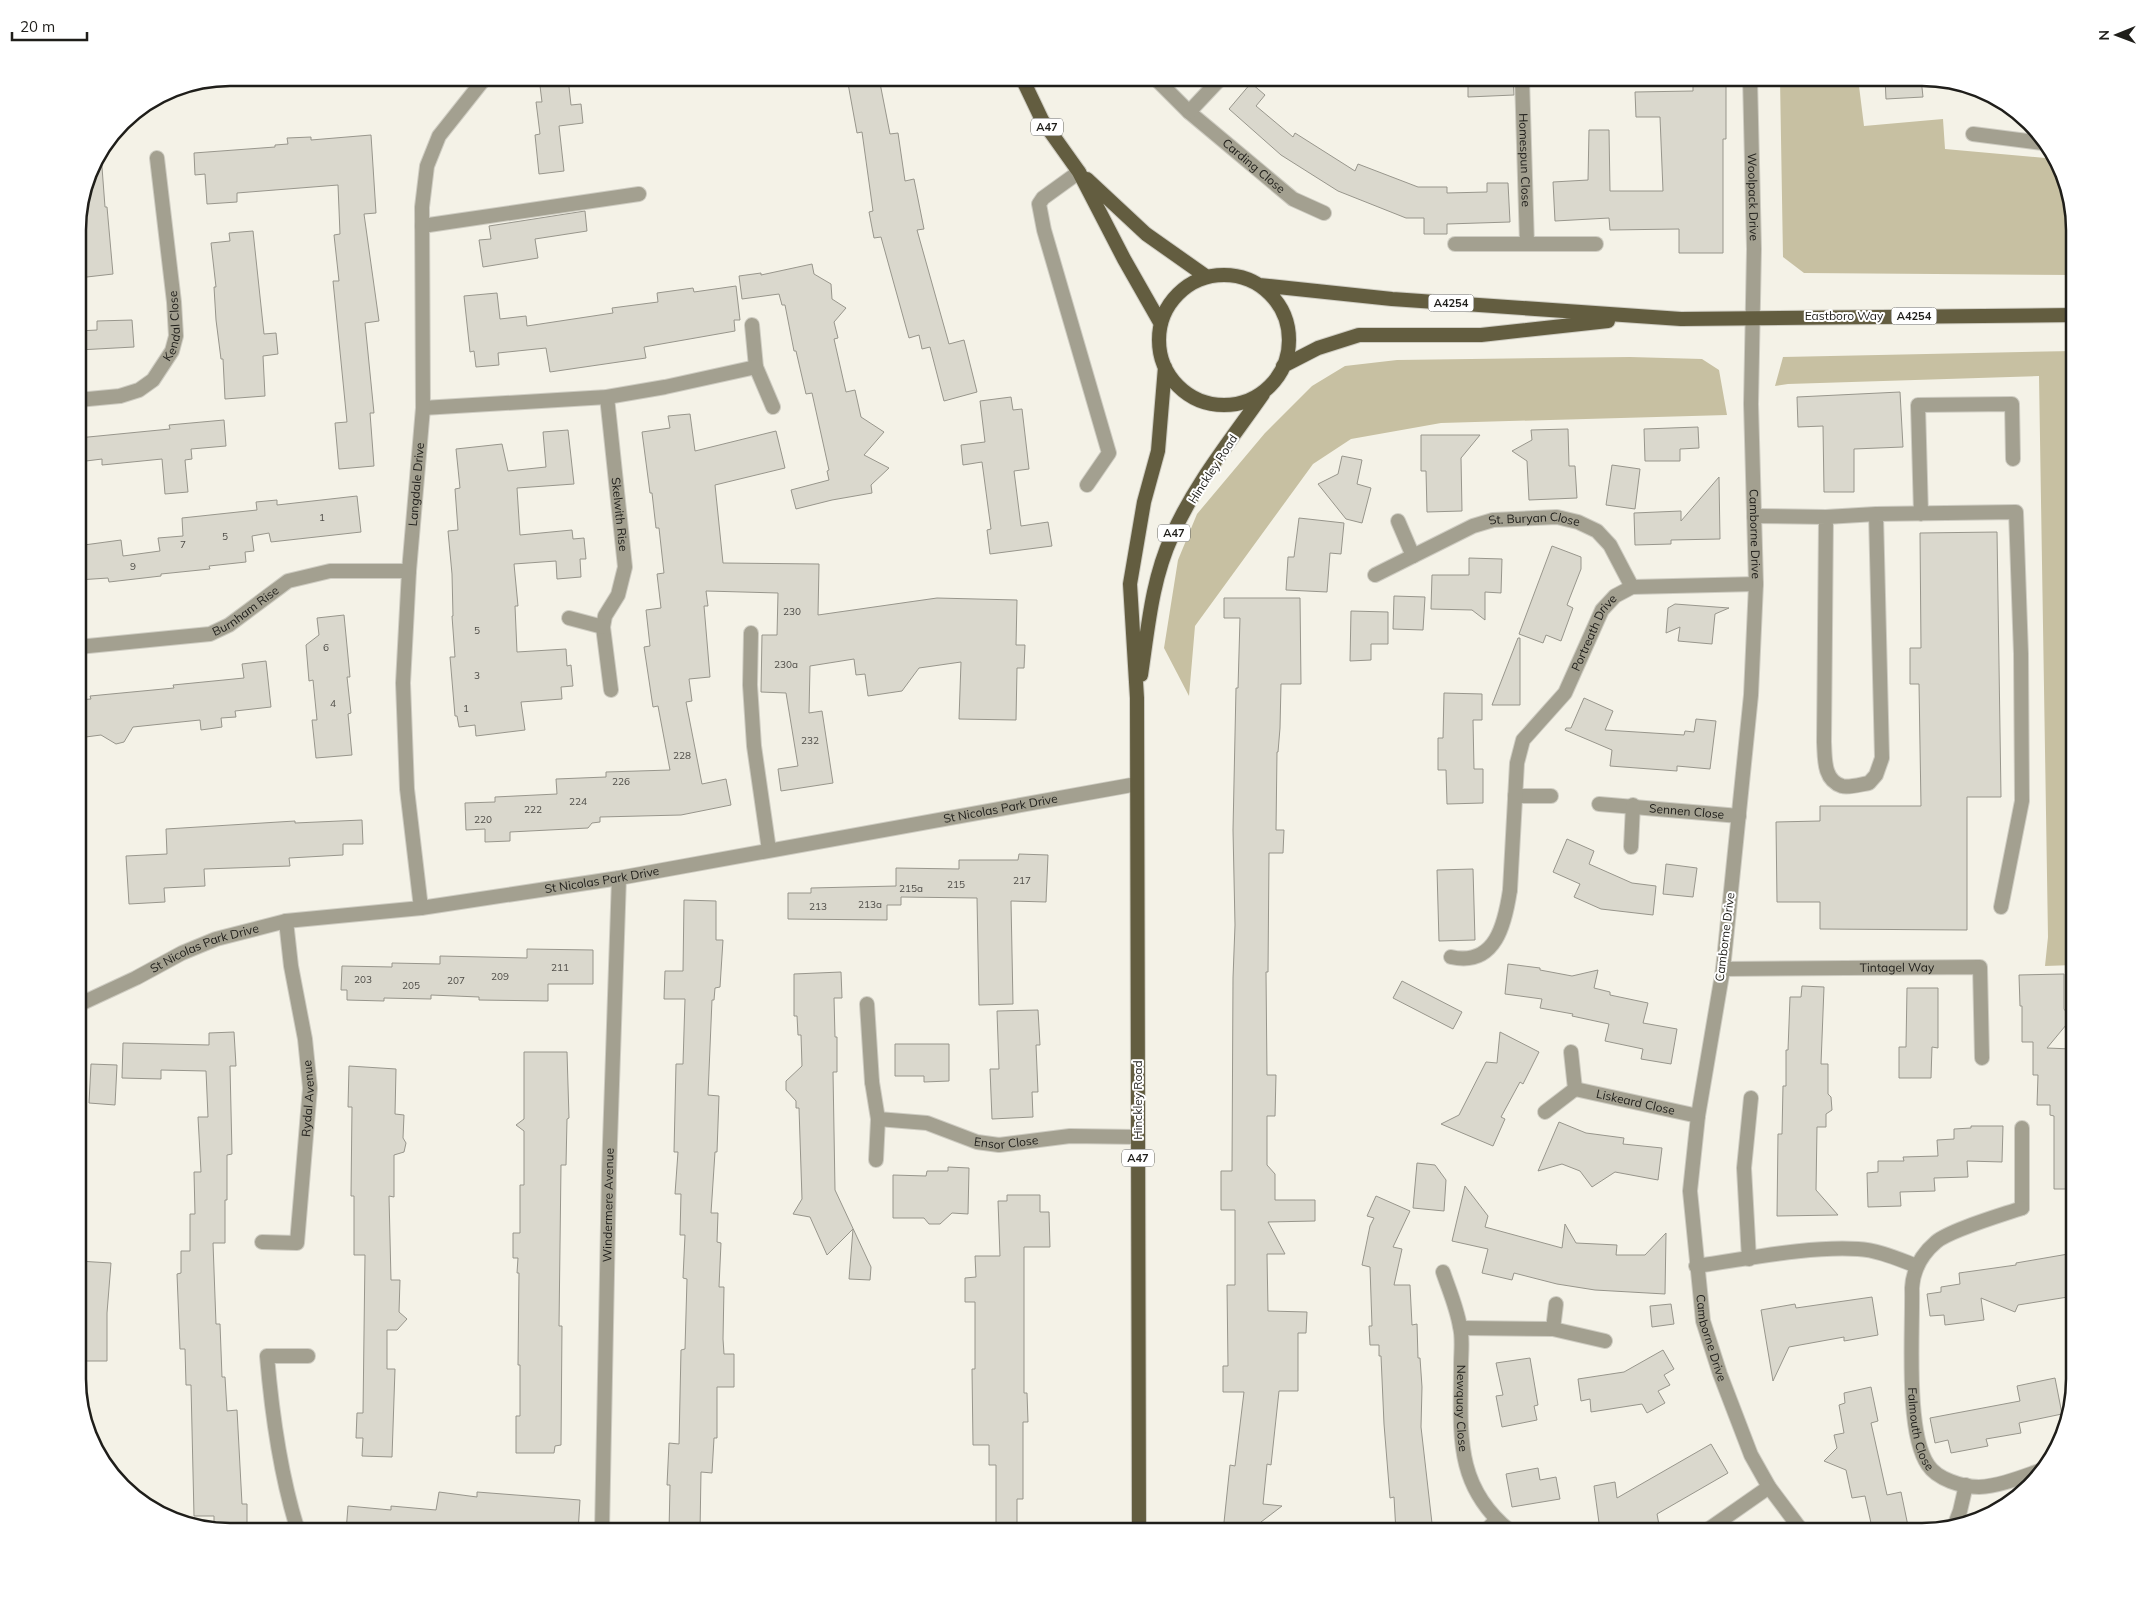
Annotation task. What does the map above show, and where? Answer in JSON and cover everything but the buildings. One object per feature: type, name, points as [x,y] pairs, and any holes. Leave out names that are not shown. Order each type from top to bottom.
[{"type":"main road","name":"A47","points":[[1026,86],[1042,120],[1079,172],[1124,259],[1161,324]]},
{"type":"main road","name":"A47","points":[[1079,172],[1146,234],[1207,278]]},
{"type":"main road","name":"A47","points":[[1229,275],[1244,278],[1270,294],[1285,317],[1289,341],[1283,366],[1266,390],[1247,401],[1234,404],[1212,404],[1196,399],[1178,386],[1165,367],[1160,347],[1161,324],[1170,305],[1178,294],[1195,282],[1207,278],[1229,275]]},
{"type":"main road","name":"A4254","points":[[1259,286],[1392,299],[1644,317]]},
{"type":"main road","name":"Eastboro Way","points":[[1644,317],[1681,319],[2066,315]]},
{"type":"main road","name":"A4254","points":[[1283,366],[1318,348],[1358,335],[1481,335],[1644,317]]},
{"type":"main road","name":"Hinckley Road","points":[[1139,1523],[1137,698],[1130,584],[1144,502],[1158,451],[1165,367]]},
{"type":"main road","name":"Hinckley Road","points":[[1137,698],[1156,582],[1172,536],[1206,474],[1266,390]]},
{"type":"street","name":"Langdale Drive","points":[[421,908],[407,788],[403,683],[409,571],[422,408],[422,207],[428,166],[439,136],[479,86]]},
{"type":"street","name":"Carding Close","points":[[1164,86],[1189,112],[1292,199],[1324,213]]},
{"type":"street","points":[[1189,112],[1213,86]]},
{"type":"street","name":"Homespun Close","points":[[1522,86],[1527,244]]},
{"type":"street","name":"Woolpack Drive","points":[[1750,86],[1754,249],[1753,317]]},
{"type":"street","points":[[1973,134],[2036,142]]},
{"type":"street","name":"Kendal Close","points":[[87,399],[120,396],[140,390],[153,380],[172,351],[176,336],[174,302],[158,158]]},
{"type":"street","points":[[1079,172],[1043,198],[1038,204],[1109,453],[1087,485]]},
{"type":"street","points":[[422,226],[639,194]]},
{"type":"street","points":[[1455,244],[1596,244]]},
{"type":"street","name":"Camborne Drive","points":[[1753,317],[1751,404],[1756,584],[1751,695],[1723,969],[1698,1116],[1690,1191],[1703,1321],[1720,1374],[1751,1455],[1769,1487],[1795,1523]]},
{"type":"street","points":[[752,325],[756,367],[773,406]]},
{"type":"street","points":[[422,408],[607,397],[665,387],[756,367]]},
{"type":"street","name":"Skelwith Rise","points":[[607,397],[625,567],[618,595],[605,616],[603,627],[611,690]]},
{"type":"street","points":[[1921,514],[1918,405],[2012,404],[2013,459]]},
{"type":"street","points":[[1754,516],[1826,517],[1876,514],[2016,512],[2022,654],[2022,801],[2000,907]]},
{"type":"street","points":[[1826,517],[1824,742],[1826,767],[1830,779],[1843,786],[1870,783],[1876,774],[1882,758],[1876,514]]},
{"type":"street","name":"St. Buryan Close","points":[[1375,575],[1473,526],[1493,520],[1557,517],[1578,522],[1597,531],[1610,545],[1632,587]]},
{"type":"street","points":[[1398,521],[1413,556]]},
{"type":"street","name":"Burnham Rise","points":[[87,646],[210,634],[229,625],[288,581],[330,571],[409,571]]},
{"type":"street","name":"Portreath Drive","points":[[1451,957],[1462,960],[1477,957],[1495,942],[1505,922],[1510,890],[1516,762],[1523,740],[1565,693],[1602,610],[1615,596],[1632,587],[1756,584]]},
{"type":"street","points":[[569,618],[603,627]]},
{"type":"street","points":[[751,633],[750,685],[754,746],[769,850]]},
{"type":"street","name":"St Nicolas Park Drive","points":[[87,1001],[136,978],[190,949],[286,921],[421,908],[619,878],[1137,784]]},
{"type":"street","points":[[1515,796],[1551,796]]},
{"type":"street","name":"Sennen Close","points":[[1599,804],[1633,805],[1739,816]]},
{"type":"street","name":"Sennen Close","points":[[1631,847],[1633,805]]},
{"type":"street","name":"Windermere Avenue","points":[[602,1523],[609,1162],[619,878]]},
{"type":"street","name":"Rydal Avenue","points":[[262,1242],[297,1243],[310,1088],[306,1038],[291,966],[286,921]]},
{"type":"street","name":"Tintagel Way","points":[[1723,969],[1980,967],[1982,1058]]},
{"type":"street","points":[[867,1004],[872,1082],[878,1119],[876,1160]]},
{"type":"street","points":[[1546,1112],[1575,1089],[1572,1052]]},
{"type":"street","name":"Liskeard Close","points":[[1575,1089],[1698,1116]]},
{"type":"street","points":[[1749,1259],[1744,1168],[1751,1098]]},
{"type":"street","name":"Ensor Close","points":[[878,1119],[927,1123],[977,1142],[999,1145],[1070,1136],[1138,1137]]},
{"type":"street","name":"Falmouth Close","points":[[2022,1128],[2022,1208],[1937,1241],[1917,1266],[1913,1276],[1912,1288],[1912,1397],[1917,1440],[1928,1466],[1942,1478],[1977,1487],[2001,1484],[2031,1473]]},
{"type":"street","points":[[1696,1266],[1816,1250],[1859,1249],[1889,1255],[1917,1266]]},
{"type":"street","name":"Newquay Close","points":[[1444,1272],[1461,1328],[1461,1435],[1464,1456],[1468,1474],[1479,1499],[1500,1523]]},
{"type":"street","points":[[1553,1330],[1556,1304]]},
{"type":"street","points":[[1461,1328],[1553,1330],[1605,1342]]},
{"type":"street","points":[[295,1523],[286,1492],[271,1409],[267,1356],[308,1356]]},
{"type":"street","points":[[1957,1518],[1966,1485]]},
{"type":"street","points":[[1719,1523],[1769,1487]]},
{"type":"shaded area","points":[[1780,86],[1859,86],[1864,126],[1943,119],[1945,149],[2047,158],[2058,184],[2063,202],[2066,230],[2066,275],[1804,273],[1783,257]]},
{"type":"shaded area","points":[[2066,351],[2066,965],[2045,966],[2048,937],[2039,376],[1788,384],[1775,386],[1783,357]]},
{"type":"shaded area","points":[[1630,357],[1702,359],[1719,370],[1727,415],[1441,423],[1351,439],[1313,464],[1195,626],[1189,696],[1164,648],[1178,560],[1197,514],[1265,433],[1312,386],[1345,366],[1397,360]]}]
